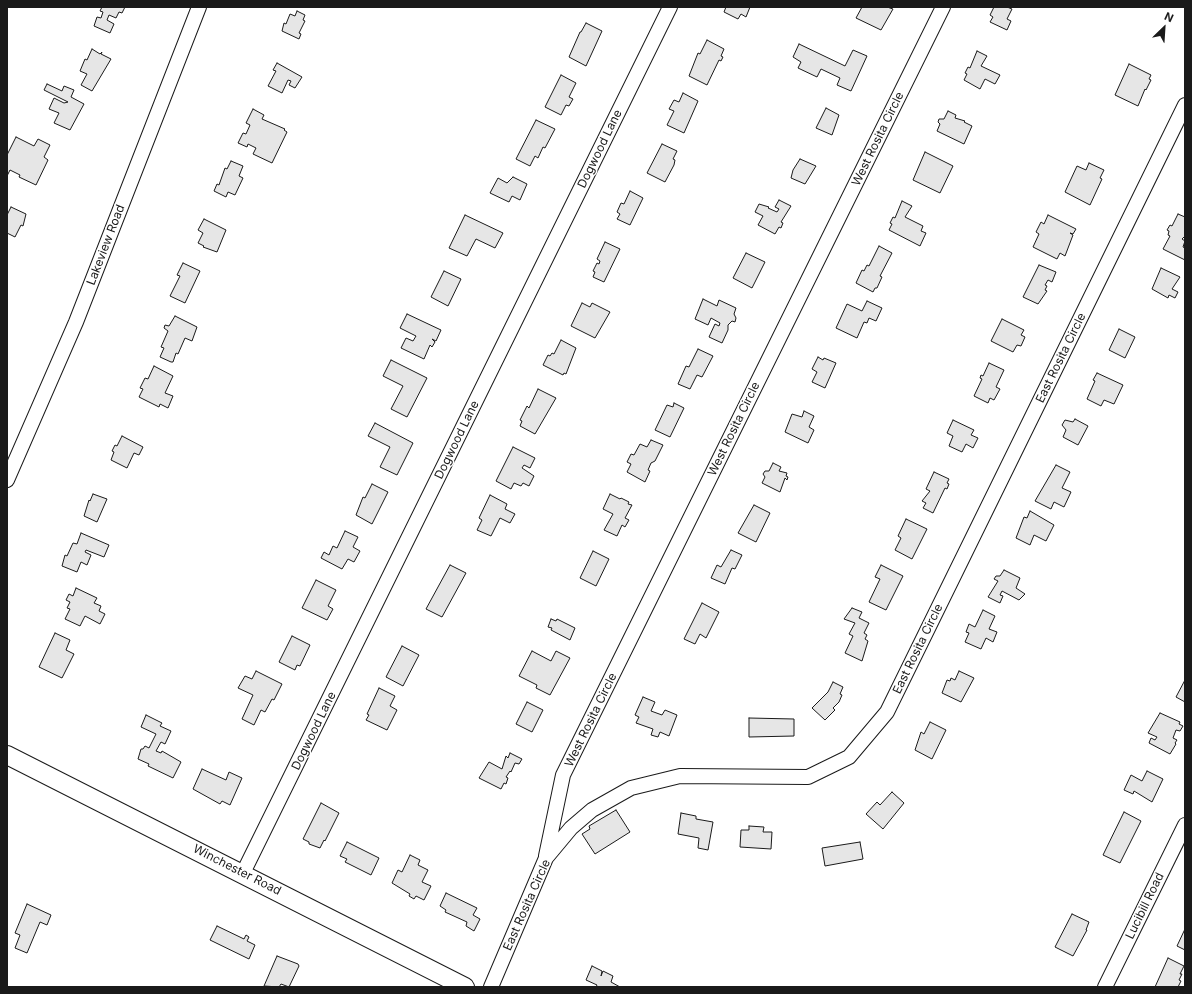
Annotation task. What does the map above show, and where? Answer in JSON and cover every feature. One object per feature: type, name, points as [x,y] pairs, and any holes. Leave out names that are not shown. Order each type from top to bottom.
[{"type":"main road","name":"Winchester Road","points":[[7,755],[243,873],[465,987]]},
{"type":"street","name":"Lakeview Road","points":[[7,480],[76,322],[199,7]]},
{"type":"street","name":"Dogwood Lane","points":[[243,873],[670,7]]},
{"type":"street","name":"West Rosita Circle","points":[[546,858],[563,775],[943,7]]},
{"type":"street","name":"East Rosita Circle","points":[[491,987],[546,858],[571,828],[592,810],[631,788],[680,776],[808,777],[849,757],[878,724],[887,712],[1185,105]]},
{"type":"street","name":"Lucibill Road","points":[[1104,987],[1185,826]]},
{"type":"building","points":[[102,7],[125,7],[122,13],[119,12],[116,18],[109,15],[107,20],[114,24],[110,33],[94,26],[97,17],[101,18],[103,12],[100,11]]},
{"type":"building","points":[[726,7],[750,7],[746,17],[741,14],[738,19],[724,12]]},
{"type":"building","points":[[862,7],[887,7],[893,9],[881,30],[856,18]]},
{"type":"building","points":[[994,7],[1007,7],[1012,9],[1007,19],[1011,21],[1007,30],[990,22],[993,17],[990,15]]},
{"type":"building","points":[[297,11],[305,15],[303,20],[305,21],[299,33],[301,34],[299,39],[282,31],[284,23],[286,24],[290,14],[295,16]]},
{"type":"building","points":[[586,23],[602,31],[586,66],[569,57],[580,32]]},
{"type":"building","points":[[707,40],[724,49],[721,56],[723,57],[721,61],[719,60],[707,85],[689,76],[698,53],[700,54]]},
{"type":"building","points":[[799,44],[845,66],[853,50],[867,56],[851,91],[837,85],[840,78],[821,69],[817,77],[798,68],[801,62],[793,57]]},
{"type":"building","points":[[92,49],[100,54],[102,52],[101,54],[111,59],[92,91],[81,85],[87,74],[80,71],[85,59],[87,60]]},
{"type":"building","points":[[977,51],[987,56],[981,66],[1000,75],[995,84],[985,79],[980,89],[964,80],[967,74],[965,73],[968,67],[970,68]]},
{"type":"building","points":[[277,63],[302,77],[295,88],[289,85],[291,81],[288,80],[282,93],[268,86],[276,71],[273,70]]},
{"type":"building","points":[[1129,64],[1151,75],[1149,79],[1151,80],[1146,90],[1145,89],[1138,106],[1115,95]]},
{"type":"building","points":[[561,75],[576,83],[569,97],[573,99],[569,106],[566,105],[561,115],[545,107]]},
{"type":"building","points":[[47,84],[62,91],[64,86],[74,90],[71,97],[84,104],[70,130],[54,123],[59,113],[49,109],[54,98],[64,103],[68,102],[44,90]]},
{"type":"building","points":[[683,93],[698,101],[684,133],[667,125],[674,111],[669,109],[674,100],[679,102]]},
{"type":"building","points":[[826,108],[839,115],[832,135],[816,128]]},
{"type":"building","points":[[253,109],[264,115],[262,119],[285,129],[284,130],[287,132],[272,163],[253,154],[256,148],[248,144],[247,147],[238,143],[243,133],[246,134],[250,125],[246,123]]},
{"type":"building","points":[[948,111],[956,115],[955,118],[965,121],[964,122],[972,126],[964,144],[937,131],[940,124],[938,122],[939,119],[944,119]]},
{"type":"building","points":[[536,120],[555,129],[545,148],[543,147],[538,158],[535,156],[530,166],[516,159]]},
{"type":"building","points":[[16,137],[34,146],[38,139],[50,145],[44,157],[48,160],[36,185],[19,177],[20,175],[10,170],[7,176],[7,155]]},
{"type":"building","points":[[662,144],[677,151],[673,159],[675,160],[674,165],[665,182],[647,173]]},
{"type":"building","points":[[925,152],[953,166],[940,193],[913,180]]},
{"type":"building","points":[[800,159],[816,166],[805,184],[791,178],[793,170]]},
{"type":"building","points":[[231,161],[243,166],[239,176],[243,178],[235,195],[228,192],[226,197],[214,191],[217,184],[219,185],[225,168],[227,169]]},
{"type":"building","points":[[1089,163],[1104,170],[1100,178],[1102,179],[1090,205],[1065,192],[1077,166],[1086,170]]},
{"type":"building","points":[[513,177],[527,184],[520,200],[512,196],[509,202],[490,193],[498,178],[507,183]]},
{"type":"building","points":[[630,191],[643,198],[630,225],[617,219],[620,214],[617,212],[621,203],[624,204]]},
{"type":"building","points":[[779,200],[791,206],[781,222],[783,223],[781,228],[779,227],[775,234],[758,225],[763,216],[755,212],[759,204],[769,207],[768,208],[777,212],[779,209],[775,207]]},
{"type":"building","points":[[902,201],[912,206],[905,217],[923,226],[921,231],[926,233],[920,246],[889,230],[892,224],[890,223],[893,217],[895,218]]},
{"type":"building","points":[[11,207],[26,214],[23,226],[21,225],[15,237],[7,233],[7,215]]},
{"type":"building","points":[[1178,214],[1185,217],[1185,236],[1182,239],[1185,241],[1183,247],[1185,248],[1185,260],[1163,249],[1170,236],[1168,235],[1169,231],[1167,230],[1170,225],[1172,226]]},
{"type":"building","points":[[465,215],[503,233],[495,248],[476,239],[467,256],[449,248]]},
{"type":"building","points":[[1048,215],[1076,229],[1073,234],[1070,233],[1073,235],[1065,256],[1060,253],[1057,259],[1033,247],[1039,234],[1036,232],[1041,222],[1044,224]]},
{"type":"building","points":[[204,219],[226,230],[217,252],[203,247],[204,246],[198,243],[203,233],[198,230]]},
{"type":"building","points":[[605,242],[620,249],[604,282],[593,277],[595,272],[593,271],[597,263],[599,264],[600,261],[597,259]]},
{"type":"building","points":[[879,246],[892,253],[880,276],[882,277],[877,288],[875,288],[873,292],[856,283],[862,270],[864,271],[867,265],[869,266]]},
{"type":"building","points":[[746,253],[765,262],[752,288],[733,278]]},
{"type":"building","points":[[183,263],[200,271],[185,303],[170,296],[180,276],[177,275]]},
{"type":"building","points":[[1039,265],[1056,272],[1052,282],[1048,280],[1045,285],[1047,286],[1045,290],[1047,291],[1038,304],[1023,297]]},
{"type":"building","points":[[1161,268],[1180,277],[1172,289],[1178,292],[1175,298],[1169,295],[1168,298],[1152,289]]},
{"type":"building","points":[[444,271],[461,279],[448,306],[431,297]]},
{"type":"building","points":[[703,299],[717,306],[719,300],[736,308],[734,314],[736,318],[735,322],[732,321],[728,325],[728,330],[722,343],[709,337],[715,324],[719,326],[720,323],[711,318],[708,325],[695,319]]},
{"type":"building","points":[[867,301],[882,308],[876,321],[869,318],[867,323],[864,322],[857,338],[836,328],[847,304],[862,311]]},
{"type":"building","points":[[582,303],[590,307],[592,303],[610,312],[595,338],[571,326]]},
{"type":"building","points":[[407,314],[441,330],[436,341],[432,339],[435,342],[432,347],[430,345],[424,359],[401,348],[406,338],[413,341],[416,336],[400,328]]},
{"type":"building","points":[[175,316],[197,327],[192,341],[185,338],[178,354],[176,353],[173,362],[171,362],[160,357],[164,348],[161,347],[168,331],[164,328],[165,325],[169,326]]},
{"type":"building","points":[[1002,319],[1024,330],[1021,335],[1025,337],[1021,346],[1017,345],[1013,352],[991,341]]},
{"type":"building","points":[[1119,329],[1135,337],[1125,358],[1109,350]]},
{"type":"building","points":[[561,340],[576,348],[566,374],[564,373],[563,375],[543,365],[548,355],[550,356],[552,353],[554,354]]},
{"type":"building","points":[[698,349],[713,356],[702,377],[697,375],[690,389],[678,384],[686,366],[689,367]]},
{"type":"building","points":[[818,357],[823,360],[824,358],[836,363],[825,388],[812,382],[817,372],[812,369]]},
{"type":"building","points":[[391,360],[427,378],[407,417],[391,409],[403,386],[383,376]]},
{"type":"building","points":[[989,363],[1004,370],[996,387],[1000,389],[994,400],[990,398],[988,403],[974,396],[982,379],[980,378],[981,375],[983,376]]},
{"type":"building","points":[[154,366],[173,376],[165,393],[173,396],[168,408],[160,404],[159,407],[139,397],[143,389],[140,388],[145,378],[148,379]]},
{"type":"building","points":[[1097,373],[1123,385],[1114,404],[1104,400],[1101,406],[1087,399],[1095,381],[1093,380]]},
{"type":"building","points":[[538,389],[556,398],[535,434],[520,426],[522,421],[520,420],[527,406],[529,408]]},
{"type":"building","points":[[674,403],[684,408],[670,437],[655,430],[667,405],[673,407]]},
{"type":"building","points":[[804,411],[814,416],[809,427],[814,430],[808,443],[785,432],[792,414],[802,417]]},
{"type":"building","points":[[1075,419],[1088,426],[1078,445],[1063,437],[1066,430],[1062,425],[1065,420],[1073,422]]},
{"type":"building","points":[[953,420],[974,430],[971,435],[978,438],[973,448],[966,444],[962,452],[949,446],[953,436],[947,433]]},
{"type":"building","points":[[375,423],[413,443],[397,475],[380,467],[390,447],[368,436]]},
{"type":"building","points":[[122,436],[143,447],[139,455],[134,453],[127,468],[111,460],[114,452],[112,451],[115,445],[117,446]]},
{"type":"building","points":[[651,440],[663,445],[655,461],[651,463],[648,470],[650,471],[645,482],[627,472],[631,464],[627,462],[631,454],[634,455],[640,444],[647,447]]},
{"type":"building","points":[[513,447],[535,458],[530,468],[524,465],[522,468],[534,476],[529,486],[523,483],[521,486],[514,483],[511,489],[496,481]]},
{"type":"building","points":[[773,463],[781,467],[779,471],[787,473],[786,476],[788,477],[787,480],[785,478],[780,492],[762,483],[765,477],[763,474],[765,471],[769,471]]},
{"type":"building","points":[[1056,465],[1070,472],[1062,488],[1071,492],[1064,507],[1054,502],[1051,509],[1035,501]]},
{"type":"building","points":[[934,472],[949,479],[947,483],[949,484],[947,489],[945,488],[933,513],[923,508],[926,503],[922,501],[930,491],[926,489]]},
{"type":"building","points":[[372,484],[388,492],[372,524],[356,515],[363,497],[365,498]]},
{"type":"building","points":[[93,494],[107,499],[97,522],[84,516],[89,500],[90,501]]},
{"type":"building","points":[[610,494],[629,502],[628,504],[632,505],[625,518],[629,520],[625,527],[622,525],[617,536],[604,530],[613,514],[603,509]]},
{"type":"building","points":[[490,495],[507,504],[505,509],[515,514],[510,523],[500,518],[491,536],[477,530],[482,520],[479,518]]},
{"type":"building","points":[[754,505],[770,513],[756,542],[738,533]]},
{"type":"building","points":[[1030,511],[1054,525],[1046,541],[1034,535],[1030,545],[1016,538],[1024,517],[1027,518]]},
{"type":"building","points":[[906,519],[927,529],[912,559],[895,550],[901,538],[898,536]]},
{"type":"building","points":[[345,531],[358,537],[353,547],[360,551],[354,562],[348,559],[342,569],[321,558],[324,552],[329,555],[333,546],[337,548]]},
{"type":"building","points":[[81,533],[109,545],[104,557],[86,550],[85,552],[91,555],[87,565],[81,562],[77,572],[62,566],[65,555],[67,556],[73,543],[77,544]]},
{"type":"building","points":[[731,550],[742,555],[735,569],[732,568],[725,584],[711,578],[717,565],[721,567]]},
{"type":"building","points":[[593,551],[609,559],[596,586],[580,578]]},
{"type":"building","points":[[450,565],[466,573],[442,617],[426,609]]},
{"type":"building","points":[[881,565],[903,576],[886,610],[869,602],[880,579],[875,577]]},
{"type":"building","points":[[1004,570],[1020,578],[1016,588],[1025,594],[1019,600],[1002,591],[1000,595],[1003,596],[1000,603],[988,597],[998,581],[994,579],[996,576],[1000,576]]},
{"type":"building","points":[[316,580],[336,590],[328,606],[333,609],[327,620],[302,608]]},
{"type":"building","points":[[76,588],[97,598],[94,603],[101,606],[99,611],[105,614],[100,624],[85,616],[80,626],[65,619],[70,609],[67,608],[70,602],[66,600],[69,594],[73,596]]},
{"type":"building","points":[[702,603],[719,612],[706,638],[700,634],[695,644],[684,639]]},
{"type":"building","points":[[852,608],[862,612],[859,618],[869,623],[864,633],[867,635],[865,639],[868,641],[862,661],[845,653],[853,636],[849,634],[855,623],[844,619]]},
{"type":"building","points":[[983,610],[995,616],[989,629],[997,632],[993,642],[986,638],[981,649],[965,642],[969,633],[966,632],[969,624],[975,627]]},
{"type":"building","points":[[551,619],[556,621],[557,619],[575,628],[570,640],[548,627]]},
{"type":"building","points":[[55,633],[70,640],[66,650],[74,654],[62,678],[39,667]]},
{"type":"building","points":[[292,636],[310,645],[300,666],[297,665],[295,670],[279,662]]},
{"type":"building","points":[[402,646],[419,655],[403,686],[386,677]]},
{"type":"building","points":[[532,651],[551,661],[556,651],[570,658],[550,695],[536,688],[537,685],[519,676]]},
{"type":"building","points":[[256,671],[282,684],[274,700],[272,699],[265,712],[261,710],[254,725],[242,719],[253,695],[238,688],[245,676],[252,679]]},
{"type":"building","points":[[959,671],[974,678],[961,702],[942,693],[947,680],[950,681],[951,678],[955,680]]},
{"type":"building","points":[[1185,680],[1185,702],[1176,697]]},
{"type":"building","points":[[833,682],[843,687],[840,694],[842,695],[839,702],[833,708],[835,710],[825,720],[812,708],[828,692]]},
{"type":"building","points":[[379,688],[395,696],[390,706],[397,710],[387,730],[366,720],[369,715],[367,714]]},
{"type":"building","points":[[643,697],[655,702],[651,711],[662,715],[665,710],[677,715],[669,736],[660,732],[658,737],[651,735],[653,729],[636,723],[639,717],[635,715]]},
{"type":"building","points":[[527,702],[543,710],[532,732],[516,724]]},
{"type":"building","points":[[1160,713],[1180,722],[1179,724],[1183,726],[1180,731],[1176,730],[1173,738],[1177,740],[1175,743],[1176,744],[1170,754],[1149,743],[1151,738],[1155,740],[1157,737],[1148,733]]},
{"type":"building","points":[[146,715],[162,723],[160,726],[171,731],[165,744],[161,742],[156,751],[161,753],[162,751],[181,762],[173,778],[148,766],[149,764],[138,759],[141,749],[145,746],[149,748],[156,734],[141,727]]},
{"type":"building","points":[[749,718],[794,719],[794,736],[749,737]]},
{"type":"building","points":[[930,722],[946,730],[932,759],[915,750],[921,732],[924,734]]},
{"type":"building","points":[[510,753],[522,759],[519,764],[515,763],[511,772],[510,771],[506,777],[508,778],[506,784],[504,783],[501,789],[479,778],[489,762],[502,769],[506,756],[508,758]]},
{"type":"building","points":[[202,769],[226,780],[229,772],[242,778],[230,805],[222,801],[220,804],[193,789]]},
{"type":"building","points":[[1147,771],[1163,779],[1152,802],[1134,791],[1133,794],[1124,790],[1131,775],[1142,781]]},
{"type":"building","points":[[892,792],[904,803],[883,829],[866,814],[877,802],[880,805]]},
{"type":"building","points":[[321,803],[339,813],[320,848],[309,844],[309,842],[303,839]]},
{"type":"building","points":[[616,810],[630,832],[595,854],[582,834],[590,829],[589,826]]},
{"type":"building","points":[[1124,812],[1141,821],[1120,863],[1103,855]]},
{"type":"building","points":[[681,813],[696,816],[696,819],[713,822],[708,850],[698,848],[699,838],[678,834]]},
{"type":"building","points":[[749,826],[764,827],[763,832],[772,832],[771,849],[740,847],[741,830],[749,830]]},
{"type":"building","points":[[347,842],[379,858],[371,875],[345,862],[347,859],[340,856]]},
{"type":"building","points":[[860,842],[863,859],[825,866],[822,848]]},
{"type":"building","points":[[410,855],[420,860],[418,865],[428,870],[422,882],[431,886],[424,900],[416,896],[414,899],[409,896],[410,894],[392,883],[398,870],[402,872]]},
{"type":"building","points":[[446,893],[477,908],[473,915],[480,919],[474,931],[466,926],[467,922],[445,912],[446,910],[440,906]]},
{"type":"building","points":[[27,904],[51,915],[47,925],[40,922],[27,953],[15,948],[20,935],[15,933]]},
{"type":"building","points":[[1072,914],[1089,922],[1087,930],[1073,956],[1055,947]]},
{"type":"building","points":[[217,926],[244,939],[246,935],[249,937],[247,941],[255,945],[249,959],[210,940]]},
{"type":"building","points":[[1185,929],[1185,950],[1177,946]]},
{"type":"building","points":[[277,956],[298,964],[299,966],[289,987],[281,984],[279,987],[264,986]]},
{"type":"building","points":[[1168,958],[1184,966],[1180,974],[1182,974],[1179,980],[1181,981],[1178,987],[1155,987]]},
{"type":"building","points":[[592,966],[602,971],[601,976],[603,971],[613,976],[611,982],[620,987],[596,987],[597,985],[586,980]]}]
